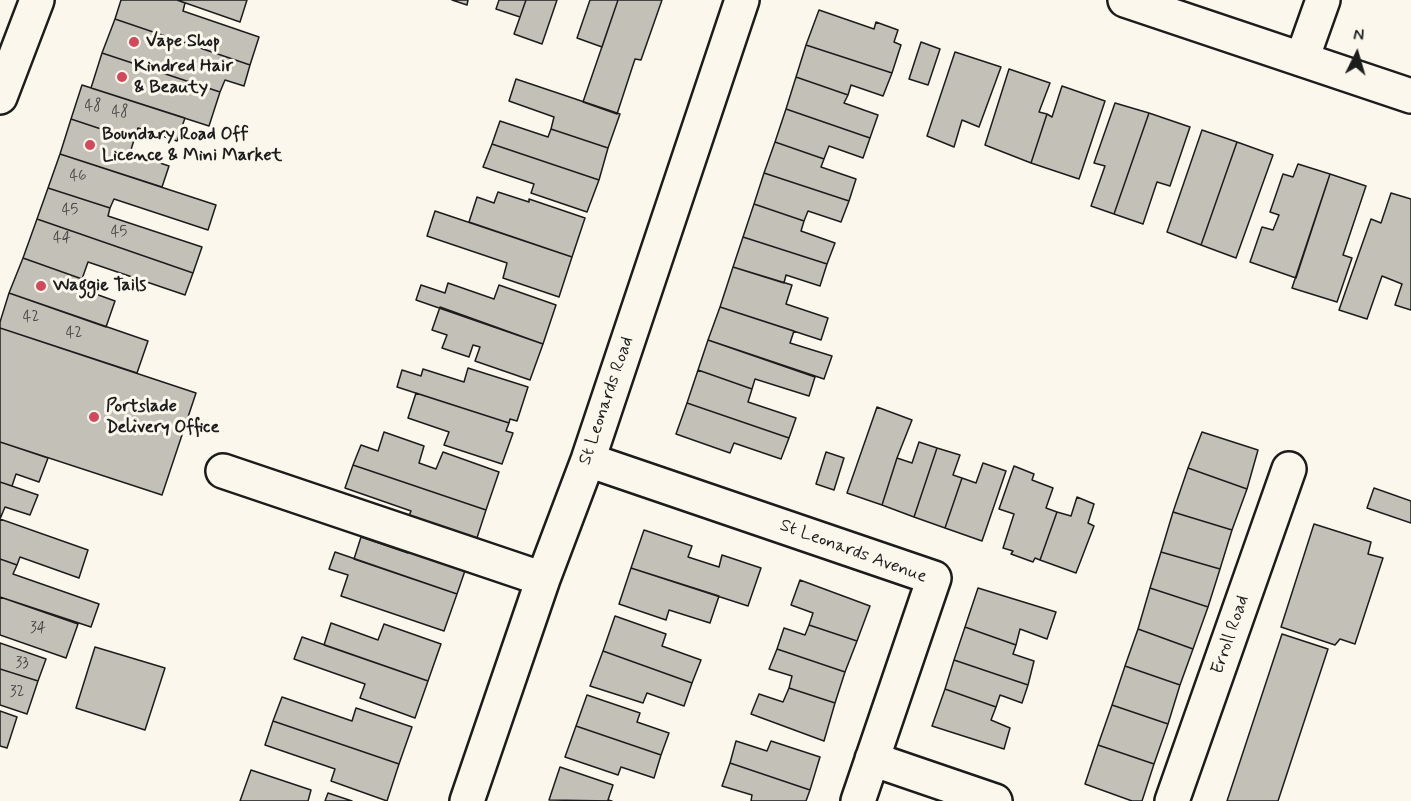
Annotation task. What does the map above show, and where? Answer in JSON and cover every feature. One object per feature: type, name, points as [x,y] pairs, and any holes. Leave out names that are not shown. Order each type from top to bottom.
[{"type":"street","points":[[0,97],[37,0]]},
{"type":"street","name":"St Leonards Road","points":[[467,801],[543,579],[588,460],[742,0]]},
{"type":"street","points":[[1125,0],[1411,96]]},
{"type":"street","points":[[1302,59],[1323,0]]},
{"type":"street","name":"St Leonards Avenue","points":[[588,460],[934,578],[858,801]]},
{"type":"street","name":"Erroll Road","points":[[1172,801],[1289,469]]},
{"type":"street","points":[[223,471],[543,579]]},
{"type":"street","points":[[872,759],[995,801]]},
{"type":"building","points":[[121,0],[177,0],[185,3],[183,11],[259,37],[250,65],[115,19]]},
{"type":"building","points":[[177,0],[247,0],[240,22]]},
{"type":"building","points":[[452,0],[468,0],[467,5]]},
{"type":"building","points":[[499,0],[526,0],[520,17],[496,9]]},
{"type":"building","points":[[526,0],[557,0],[542,44],[514,34]]},
{"type":"building","points":[[590,0],[618,0],[602,47],[577,38]]},
{"type":"building","points":[[618,0],[662,0],[641,60],[635,59],[617,114],[583,102]]},
{"type":"building","points":[[819,10],[874,29],[876,22],[898,30],[894,42],[901,45],[892,73],[806,45]]},
{"type":"building","points":[[115,19],[250,65],[244,86],[225,80],[220,92],[102,53]]},
{"type":"building","points":[[921,42],[940,49],[928,85],[909,79]]},
{"type":"building","points":[[806,45],[892,73],[883,96],[851,85],[848,95],[796,77]]},
{"type":"building","points":[[955,52],[1001,67],[979,127],[962,120],[954,147],[927,136]]},
{"type":"building","points":[[102,53],[220,92],[209,126],[91,88]]},
{"type":"building","points":[[1009,69],[1050,83],[1039,112],[1047,114],[1031,163],[985,145]]},
{"type":"building","points":[[796,77],[848,95],[844,103],[878,115],[870,138],[786,109]]},
{"type":"building","points":[[516,79],[620,114],[608,148],[551,129],[554,117],[509,101]]},
{"type":"building","points":[[82,85],[185,118],[177,141],[138,128],[134,140],[71,119]]},
{"type":"building","points":[[1062,86],[1105,101],[1079,179],[1031,163],[1047,114],[1052,117]]},
{"type":"building","points":[[1115,103],[1149,113],[1114,214],[1091,206],[1105,166],[1094,163]]},
{"type":"building","points":[[786,109],[870,138],[863,158],[829,146],[824,159],[775,142]]},
{"type":"building","points":[[1149,113],[1190,127],[1170,186],[1157,182],[1143,224],[1114,214]]},
{"type":"building","points":[[71,119],[134,140],[130,153],[169,166],[162,187],[60,154]]},
{"type":"building","points":[[500,121],[548,137],[551,129],[608,148],[599,180],[492,144]]},
{"type":"building","points":[[1202,130],[1237,142],[1201,245],[1167,232]]},
{"type":"building","points":[[775,142],[824,159],[821,167],[856,179],[849,201],[764,173]]},
{"type":"building","points":[[1237,142],[1273,155],[1236,258],[1201,245]]},
{"type":"building","points":[[492,144],[599,180],[587,212],[531,193],[534,184],[483,167]]},
{"type":"building","points":[[60,154],[216,205],[208,230],[114,199],[110,208],[48,188]]},
{"type":"building","points":[[1298,164],[1330,174],[1296,278],[1250,262],[1262,227],[1273,230],[1279,215],[1270,212],[1283,174],[1293,177]]},
{"type":"building","points":[[764,173],[849,201],[841,222],[808,211],[804,221],[754,204]]},
{"type":"building","points":[[1330,174],[1366,186],[1343,255],[1352,258],[1337,302],[1292,288]]},
{"type":"building","points":[[48,188],[110,208],[108,216],[202,247],[193,273],[37,219]]},
{"type":"building","points":[[498,192],[529,202],[529,199],[585,218],[572,257],[469,222],[477,197],[494,203]]},
{"type":"building","points":[[1391,193],[1411,199],[1411,310],[1395,305],[1402,284],[1382,276],[1367,319],[1339,310],[1371,219],[1381,223]]},
{"type":"building","points":[[754,204],[804,221],[801,231],[835,243],[827,264],[743,237]]},
{"type":"building","points":[[435,211],[572,257],[559,297],[503,278],[507,263],[427,236]]},
{"type":"building","points":[[37,219],[193,273],[185,295],[88,262],[82,279],[23,258]]},
{"type":"building","points":[[743,237],[827,264],[820,286],[786,275],[784,283],[733,267]]},
{"type":"building","points":[[23,258],[82,279],[79,288],[115,301],[106,327],[9,293]]},
{"type":"building","points":[[733,267],[792,285],[786,304],[828,318],[821,340],[720,307]]},
{"type":"building","points":[[448,283],[494,299],[499,285],[556,305],[543,344],[416,300],[421,285],[445,293]]},
{"type":"building","points":[[9,293],[148,341],[137,373],[0,328]]},
{"type":"building","points":[[440,307],[543,344],[530,380],[475,361],[480,347],[473,345],[469,357],[442,348],[447,335],[432,330]]},
{"type":"building","points":[[720,307],[794,331],[790,343],[832,356],[824,379],[708,340]]},
{"type":"building","name":"Portslade Delivery Office","points":[[0,328],[196,393],[162,495],[0,442]]},
{"type":"building","points":[[708,340],[815,377],[809,396],[755,379],[752,389],[698,370]]},
{"type":"building","points":[[468,368],[528,387],[517,421],[510,419],[509,423],[397,387],[402,370],[421,376],[423,369],[464,382]]},
{"type":"building","points":[[698,370],[752,389],[748,402],[796,418],[789,438],[687,403]]},
{"type":"building","points":[[416,393],[509,423],[506,431],[513,433],[502,464],[444,445],[449,432],[408,418]]},
{"type":"building","points":[[687,403],[789,438],[781,459],[734,443],[730,453],[676,434]]},
{"type":"building","points":[[877,407],[912,420],[882,505],[847,493]]},
{"type":"building","points":[[384,432],[424,446],[419,463],[436,469],[443,452],[499,472],[486,510],[353,465],[361,445],[378,451]]},
{"type":"building","points":[[1202,432],[1258,450],[1247,489],[1188,468]]},
{"type":"building","points":[[0,442],[48,458],[39,482],[16,474],[12,486],[0,482]]},
{"type":"building","points":[[919,442],[937,448],[914,517],[882,505],[897,458],[912,463]]},
{"type":"building","points":[[937,448],[960,455],[953,475],[962,478],[945,528],[914,517]]},
{"type":"building","points":[[826,452],[844,458],[834,490],[816,484]]},
{"type":"building","points":[[983,463],[1006,471],[982,541],[945,528],[962,478],[976,483]]},
{"type":"building","points":[[353,465],[486,510],[474,547],[406,523],[411,511],[345,488]]},
{"type":"building","points":[[1014,466],[1034,474],[1032,480],[1053,488],[1046,508],[1057,512],[1040,560],[1035,558],[1033,562],[1011,554],[1013,551],[1003,548],[1014,514],[999,509]]},
{"type":"building","points":[[1188,468],[1247,489],[1232,530],[1173,512]]},
{"type":"building","points":[[0,482],[38,495],[30,515],[5,507],[0,519]]},
{"type":"building","points":[[1374,488],[1411,501],[1411,523],[1367,508]]},
{"type":"building","points":[[1077,497],[1094,504],[1088,523],[1094,526],[1076,573],[1040,560],[1057,512],[1071,516]]},
{"type":"building","points":[[1173,512],[1232,530],[1220,569],[1161,552]]},
{"type":"building","points":[[0,519],[88,550],[79,578],[20,557],[17,565],[0,559]]},
{"type":"building","points":[[1314,524],[1371,542],[1368,554],[1383,558],[1355,644],[1340,639],[1335,645],[1281,627]]},
{"type":"building","points":[[644,530],[692,546],[688,557],[719,567],[722,555],[761,568],[748,606],[631,568]]},
{"type":"building","points":[[361,537],[408,553],[413,540],[469,559],[457,594],[354,559]]},
{"type":"building","points":[[335,552],[457,594],[444,631],[341,596],[348,575],[329,569]]},
{"type":"building","points":[[1161,552],[1220,569],[1208,607],[1150,588]]},
{"type":"building","points":[[0,559],[17,565],[13,574],[99,604],[91,627],[0,597]]},
{"type":"building","points":[[631,568],[719,596],[710,623],[669,610],[666,620],[619,604]]},
{"type":"building","points":[[800,580],[870,606],[857,641],[809,625],[813,613],[791,605]]},
{"type":"building","points":[[978,588],[1056,612],[1047,639],[1020,629],[1016,645],[965,627]]},
{"type":"building","points":[[1150,588],[1208,607],[1193,649],[1138,629]]},
{"type":"building","points":[[0,597],[78,624],[66,658],[0,635]]},
{"type":"building","points":[[615,616],[666,634],[662,646],[701,660],[692,683],[603,651]]},
{"type":"building","points":[[331,623],[378,640],[384,624],[441,644],[428,681],[324,645]]},
{"type":"building","points":[[809,625],[857,641],[845,672],[777,649],[784,628],[805,635]]},
{"type":"building","points":[[965,627],[1016,645],[1013,654],[1034,661],[1028,685],[954,660]]},
{"type":"building","points":[[1138,629],[1193,649],[1180,685],[1125,666]]},
{"type":"building","points":[[1282,634],[1328,649],[1278,801],[1227,801]]},
{"type":"building","points":[[302,637],[428,681],[415,718],[360,698],[365,684],[294,659]]},
{"type":"building","points":[[0,643],[46,659],[38,681],[0,669]]},
{"type":"building","points":[[95,647],[165,668],[145,730],[76,708]]},
{"type":"building","points":[[777,649],[845,672],[835,703],[789,688],[792,676],[769,669]]},
{"type":"building","points":[[603,651],[692,683],[684,706],[647,693],[643,703],[590,686]]},
{"type":"building","points":[[954,660],[1028,685],[1022,703],[1000,695],[996,707],[945,689]]},
{"type":"building","points":[[1125,666],[1180,685],[1168,724],[1112,705]]},
{"type":"building","points":[[0,669],[38,681],[27,714],[0,705]]},
{"type":"building","points":[[789,688],[835,703],[824,741],[751,714],[759,694],[783,702]]},
{"type":"building","points":[[945,689],[996,707],[991,720],[1010,728],[1004,749],[932,726]]},
{"type":"building","points":[[587,695],[640,713],[637,722],[669,733],[661,755],[576,726]]},
{"type":"building","points":[[282,697],[352,721],[356,708],[412,727],[399,764],[273,721]]},
{"type":"building","points":[[1112,705],[1168,724],[1154,764],[1098,745]]},
{"type":"building","points":[[0,711],[17,717],[7,748],[0,746]]},
{"type":"building","points":[[273,721],[399,764],[387,801],[331,781],[335,769],[265,745]]},
{"type":"building","points":[[576,726],[661,755],[654,778],[621,767],[618,775],[565,757]]},
{"type":"building","points":[[736,741],[767,751],[771,741],[820,757],[810,790],[730,763]]},
{"type":"building","points":[[1098,745],[1154,764],[1142,801],[1132,801],[1085,784]]},
{"type":"building","points":[[730,763],[810,790],[806,801],[751,801],[752,795],[722,786]]},
{"type":"building","points":[[560,767],[613,785],[608,800],[612,801],[549,800]]},
{"type":"building","points":[[251,770],[311,790],[308,801],[240,801]]},
{"type":"building","points":[[328,793],[352,801],[325,801]]},
{"type":"place","name":"Vape Shop","points":[[134,42]]},
{"type":"place","name":"Kindred Hair & Beauty","points":[[122,77]]},
{"type":"place","name":"Boundary Road Off Licence & Mini Market","points":[[90,145]]},
{"type":"place","name":"Waggie Tails","points":[[41,286]]},
{"type":"place","name":"Portslade Delivery Office","points":[[94,417]]}]
